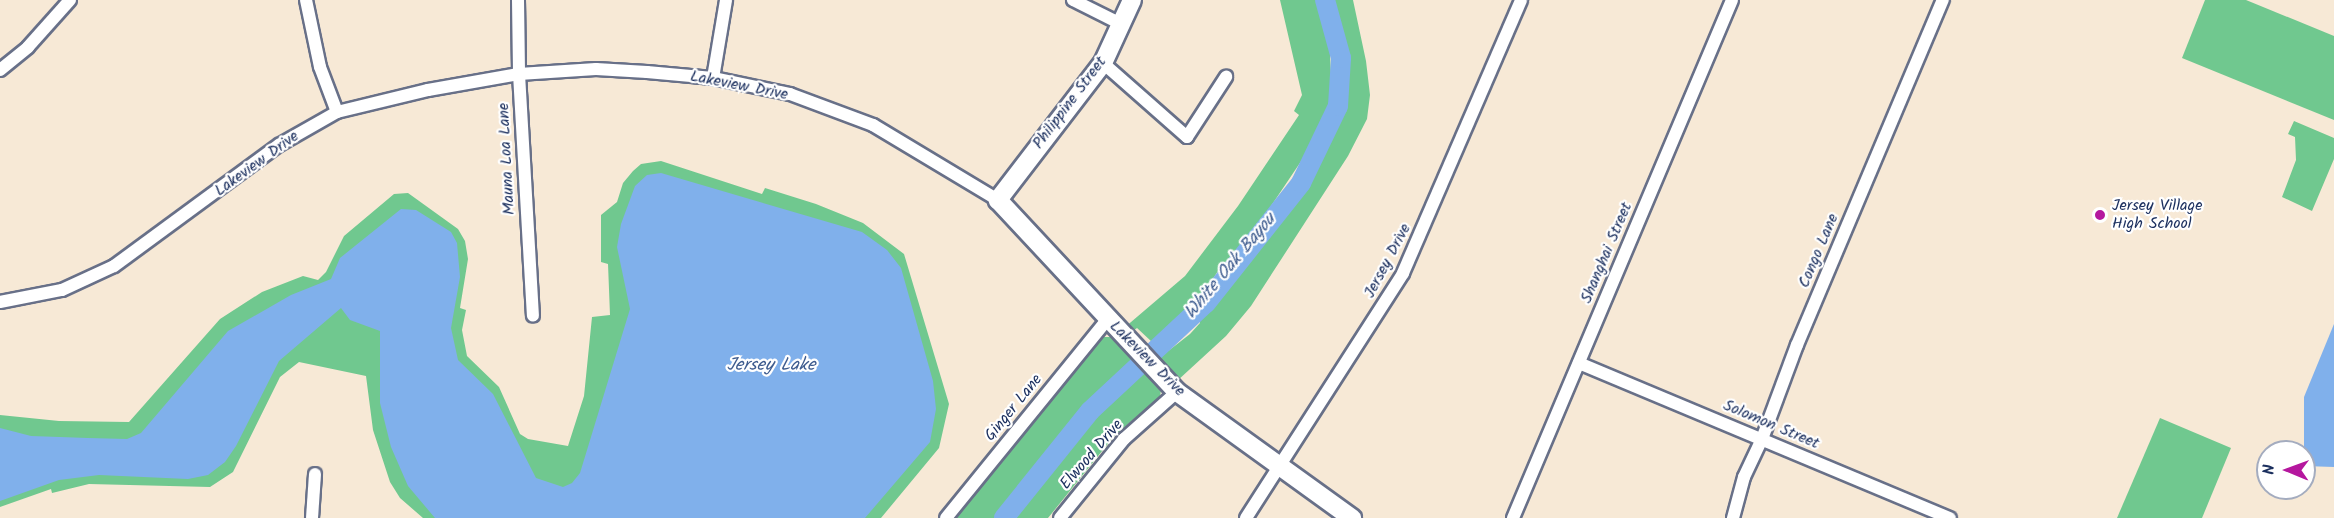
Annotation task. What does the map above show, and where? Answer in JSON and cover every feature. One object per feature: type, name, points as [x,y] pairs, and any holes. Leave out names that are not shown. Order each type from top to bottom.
[{"type":"street","points":[[0,70],[28,47],[70,0]]},
{"type":"street","points":[[306,0],[320,67],[337,112]]},
{"type":"street","name":"Mauna Loa Lane","points":[[518,0],[519,74],[533,316]]},
{"type":"street","points":[[713,78],[726,0]]},
{"type":"street","points":[[1073,0],[1121,24]]},
{"type":"street","name":"Philippine Street","points":[[998,200],[1103,63],[1132,0]]},
{"type":"street","name":"Jersey Drive","points":[[1246,518],[1403,273],[1521,0]]},
{"type":"street","name":"Shanghai Street","points":[[1513,518],[1732,0]]},
{"type":"street","name":"Congo Lane","points":[[1733,518],[1744,477],[1762,439],[1797,345],[1943,0]]},
{"type":"street","points":[[1103,63],[1187,137],[1226,77]]},
{"type":"street","name":"Lakeview Drive","points":[[0,302],[62,290],[114,266],[279,145],[337,112],[428,90],[519,74],[596,69],[713,78],[790,94],[873,125],[998,200],[1127,342],[1177,392],[1352,518]]},
{"type":"street","name":"Ginger Lane","points":[[946,518],[1107,320]]},
{"type":"street","name":"Solomon Street","points":[[1579,363],[1946,517]]},
{"type":"street","name":"Elwood Drive","points":[[1060,518],[1124,439],[1177,392]]},
{"type":"street","points":[[312,518],[315,474]]},
{"type":"green space","points":[[1280,0],[1320,0],[1329,34],[1332,95],[1314,142],[1259,224],[1220,268],[1199,300],[1152,342],[1137,328],[1129,334],[1124,328],[1185,276],[1238,206],[1299,115],[1294,111],[1302,95]]},
{"type":"green space","points":[[1331,0],[1353,0],[1366,61],[1370,95],[1367,119],[1348,156],[1251,306],[1226,336],[1177,381],[1158,359],[1190,334],[1200,323],[1200,314],[1252,258],[1293,204],[1326,149],[1346,104],[1345,43]]},
{"type":"green space","points":[[2205,0],[2246,0],[2334,36],[2334,120],[2182,58]]},
{"type":"green space","points":[[2294,121],[2334,138],[2334,159],[2312,211],[2282,197],[2296,160],[2295,137],[2288,134]]},
{"type":"green space","name":"Jersey Lake","points":[[661,161],[762,194],[765,188],[816,204],[863,223],[904,254],[949,404],[939,448],[881,518],[423,518],[400,498],[390,482],[373,430],[366,376],[299,362],[280,377],[233,472],[210,487],[89,484],[52,493],[51,489],[0,507],[0,415],[59,421],[129,422],[220,319],[262,292],[303,276],[318,280],[326,272],[344,236],[394,194],[408,193],[458,229],[465,241],[468,259],[460,308],[466,310],[462,330],[467,356],[499,387],[520,434],[528,439],[568,446],[584,396],[592,317],[610,315],[608,264],[601,262],[601,215],[617,202],[623,183],[633,171],[641,164]]},
{"type":"green space","points":[[1099,337],[1111,337],[1161,390],[1160,397],[1115,435],[1048,518],[953,518]]},
{"type":"green space","points":[[2160,418],[2231,448],[2202,518],[2117,518]]},
{"type":"water","name":"Jersey Lake","points":[[661,173],[862,232],[887,250],[901,268],[933,381],[936,409],[930,442],[865,518],[435,518],[408,486],[391,447],[380,403],[380,331],[350,320],[341,308],[279,361],[236,446],[225,462],[208,475],[188,479],[99,475],[59,480],[0,501],[0,428],[31,436],[127,439],[141,433],[228,331],[291,295],[331,279],[340,258],[401,209],[416,210],[451,232],[457,243],[460,277],[451,328],[458,360],[493,394],[536,478],[563,487],[572,483],[580,473],[630,309],[617,247],[621,224],[635,186],[647,175]]},
{"type":"water","points":[[2334,324],[2334,467],[2316,466],[2316,440],[2304,440],[2304,397]]},
{"type":"waterway","name":"White Oak Bayou","points":[[1004,518],[1090,411],[1206,303],[1301,183],[1338,106],[1341,58],[1325,0]]},
{"type":"place","name":"Jersey Village High School","points":[[2100,215]]}]
